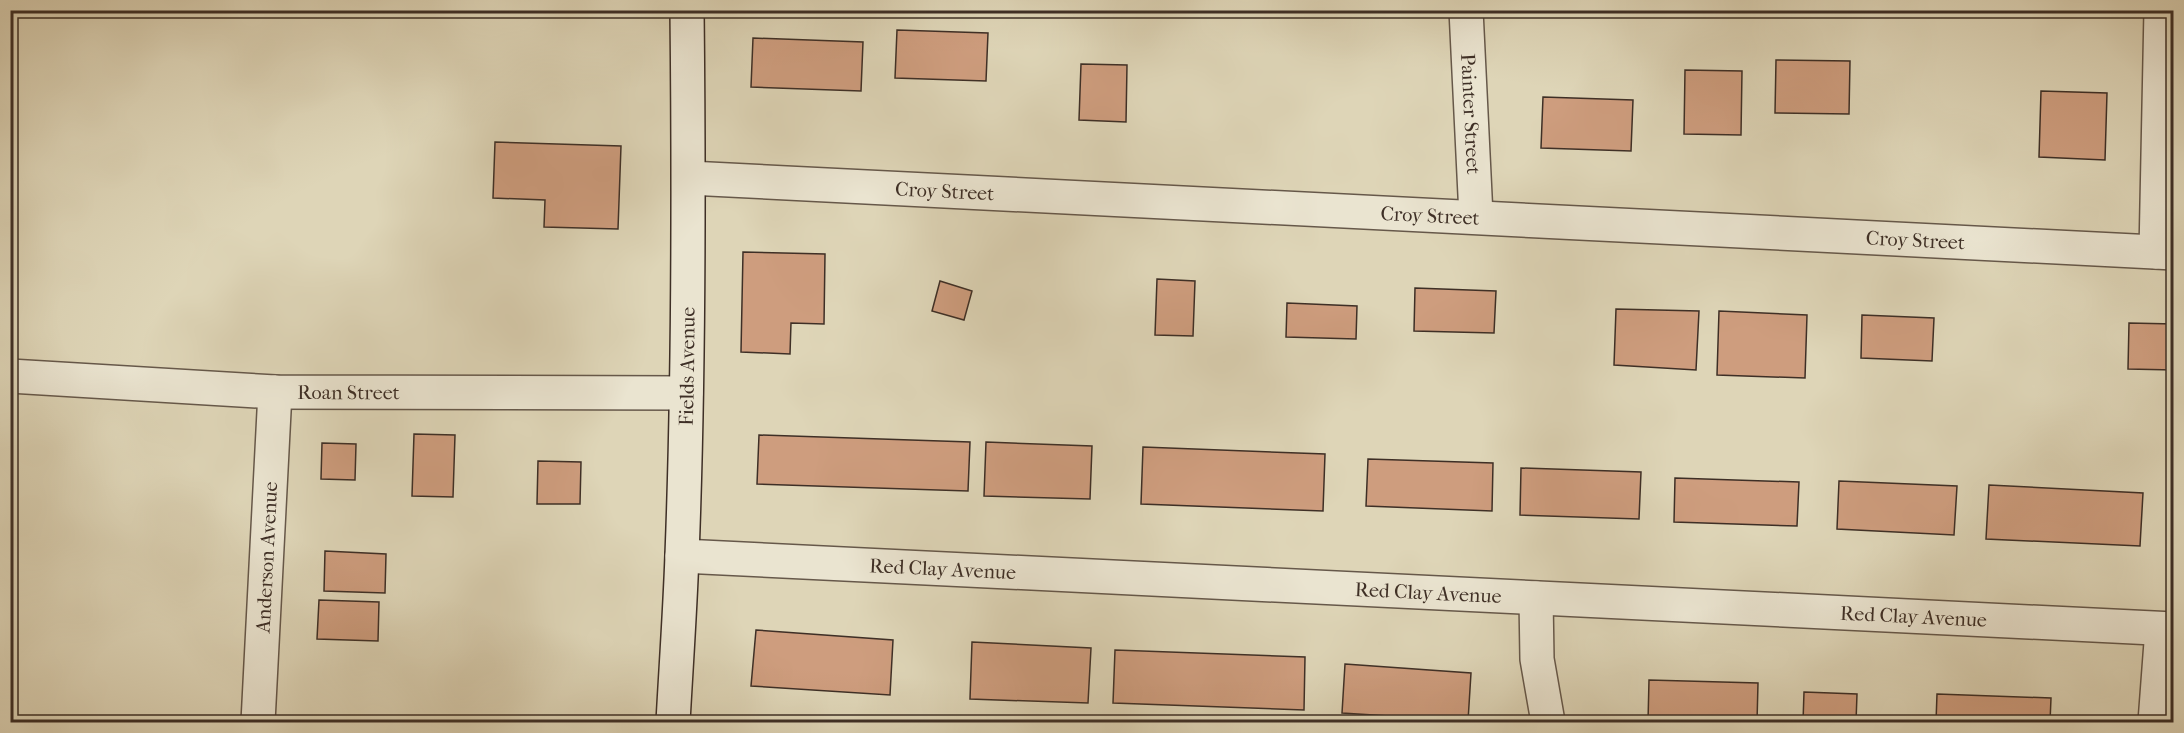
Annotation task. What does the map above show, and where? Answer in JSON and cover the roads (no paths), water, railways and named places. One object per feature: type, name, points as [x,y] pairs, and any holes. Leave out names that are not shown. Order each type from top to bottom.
[{"type":"street","name":"Fields Avenue","points":[[673,723],[682,556],[686,393],[689,178],[687,10]]},
{"type":"street","name":"Painter Street","points":[[1466,10],[1476,216]]},
{"type":"street","points":[[2161,10],[2165,252]]},
{"type":"street","name":"Croy Street","points":[[689,178],[2165,252]]},
{"type":"street","name":"Roan Street","points":[[10,376],[275,392],[686,393]]},
{"type":"street","name":"Anderson Avenue","points":[[258,723],[275,392]]},
{"type":"street","name":"Red Clay Avenue","points":[[682,556],[2168,629]]},
{"type":"street","points":[[1536,598],[1537,659],[1548,723]]},
{"type":"street","points":[[2155,723],[2168,629]]}]
